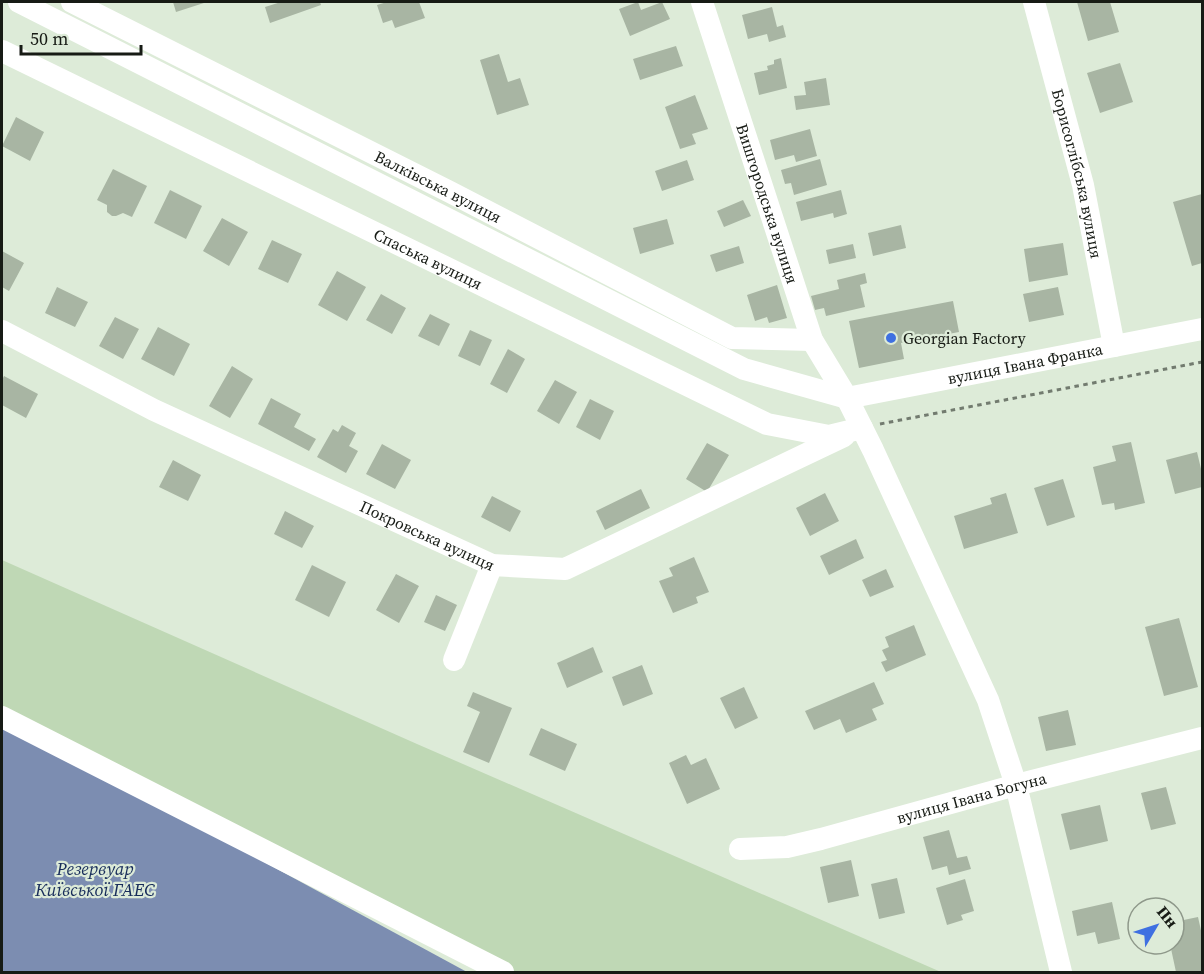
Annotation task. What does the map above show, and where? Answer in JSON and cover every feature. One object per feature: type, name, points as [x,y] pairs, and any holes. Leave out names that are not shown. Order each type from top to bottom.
[{"type":"street","points":[[19,2],[161,73],[619,292],[744,369],[847,398]]},
{"type":"street","name":"Валківська вулиця","points":[[72,2],[450,192],[619,292],[732,338],[812,340]]},
{"type":"street","name":"Вишгородська вулиця","points":[[702,2],[812,340],[862,428],[988,700],[1016,785],[1061,972]]},
{"type":"street","name":"Борисоглібська вулиця","points":[[1034,2],[1083,185],[1114,346]]},
{"type":"street","name":"Спаська вулиця","points":[[2,51],[767,424],[829,436],[862,428]]},
{"type":"street","points":[[161,73],[171,51]]},
{"type":"street","name":"вулиця Івана Франка","points":[[847,398],[1203,329]]},
{"type":"street","name":"Покровська вулиця","points":[[2,331],[154,410],[492,565],[565,569],[862,428]]},
{"type":"street","points":[[454,660],[492,565]]},
{"type":"street","points":[[2,717],[503,972]]},
{"type":"street","name":"вулиця Івана Богуна","points":[[740,849],[787,847],[1016,785],[1203,738]]},
{"type":"path","points":[[862,428],[1203,362]]},
{"type":"green space","points":[[2,560],[941,972],[503,972],[2,717]]},
{"type":"water","name":"Резервуар Київської ГАЕС","points":[[2,728],[207,831],[467,972],[2,972]]},
{"type":"building","points":[[173,2],[207,2],[176,12]]},
{"type":"building","points":[[281,2],[320,2],[321,5],[270,23],[265,7]]},
{"type":"building","points":[[387,2],[419,2],[425,18],[395,28],[392,20],[383,23],[377,5]]},
{"type":"building","points":[[638,2],[641,10],[662,2],[670,19],[630,36],[619,9]]},
{"type":"building","points":[[1077,2],[1110,2],[1119,32],[1088,41]]},
{"type":"building","points":[[772,7],[777,27],[783,25],[786,37],[769,42],[767,34],[748,39],[742,15]]},
{"type":"building","points":[[676,46],[683,66],[640,80],[633,59]]},
{"type":"building","points":[[499,54],[508,82],[520,78],[529,105],[497,115],[480,60]]},
{"type":"building","points":[[781,58],[787,88],[759,95],[754,73],[768,70],[767,66]]},
{"type":"building","points":[[1120,63],[1133,102],[1100,113],[1087,73]]},
{"type":"building","points":[[826,78],[830,105],[796,110],[794,96],[806,95],[804,82]]},
{"type":"building","points":[[695,95],[708,129],[692,134],[696,144],[680,149],[665,107]]},
{"type":"building","points":[[16,117],[44,132],[30,161],[2,146]]},
{"type":"building","points":[[810,129],[817,156],[796,162],[794,155],[775,160],[770,140]]},
{"type":"building","points":[[820,159],[827,185],[794,195],[791,183],[785,184],[781,170]]},
{"type":"building","points":[[687,160],[694,180],[662,191],[655,171]]},
{"type":"building","points":[[113,169],[147,186],[132,217],[123,213],[112,216],[107,212],[107,205],[97,200]]},
{"type":"building","points":[[170,190],[202,206],[186,239],[154,223]]},
{"type":"building","points":[[841,190],[847,214],[834,218],[833,213],[801,221],[796,202]]},
{"type":"building","points":[[1202,194],[1202,263],[1192,266],[1173,202]]},
{"type":"building","points":[[743,200],[751,216],[724,227],[717,211]]},
{"type":"building","points":[[222,218],[248,232],[229,266],[203,251]]},
{"type":"building","points":[[667,219],[674,244],[640,254],[633,228]]},
{"type":"building","points":[[901,225],[906,248],[873,256],[868,233]]},
{"type":"building","points":[[272,240],[302,254],[288,283],[258,269]]},
{"type":"building","points":[[1063,243],[1068,275],[1029,282],[1024,249]]},
{"type":"building","points":[[853,244],[856,258],[829,264],[826,250]]},
{"type":"building","points":[[739,246],[744,263],[716,272],[710,255]]},
{"type":"building","points":[[2,251],[24,263],[9,291],[2,287]]},
{"type":"building","points":[[337,271],[366,287],[347,321],[318,305]]},
{"type":"building","points":[[865,273],[867,283],[860,285],[865,307],[826,316],[824,308],[815,310],[811,296],[839,289],[837,280]]},
{"type":"building","points":[[777,285],[787,318],[769,323],[767,317],[755,321],[747,295]]},
{"type":"building","points":[[57,287],[88,302],[75,327],[45,313]]},
{"type":"building","points":[[1058,287],[1064,315],[1029,322],[1023,294]]},
{"type":"building","points":[[381,294],[406,308],[392,334],[366,320]]},
{"type":"building","name":"Georgian Factory","points":[[953,301],[959,332],[901,343],[904,359],[859,368],[849,321]]},
{"type":"building","points":[[430,314],[450,324],[439,346],[418,336]]},
{"type":"building","points":[[115,317],[139,329],[123,359],[99,346]]},
{"type":"building","points":[[158,327],[190,344],[174,376],[141,359]]},
{"type":"building","points":[[470,330],[492,340],[480,366],[458,356]]},
{"type":"building","points":[[508,349],[525,359],[507,393],[490,384]]},
{"type":"building","points":[[232,366],[253,379],[230,418],[209,406]]},
{"type":"building","points":[[4,376],[38,394],[26,418],[2,405]]},
{"type":"building","points":[[555,380],[577,392],[559,424],[537,411]]},
{"type":"building","points":[[271,398],[301,414],[294,427],[316,439],[309,451],[258,424]]},
{"type":"building","points":[[590,399],[614,411],[600,440],[576,427]]},
{"type":"building","points":[[342,425],[356,433],[349,446],[358,451],[346,473],[317,457],[333,429],[338,432]]},
{"type":"building","points":[[1131,442],[1145,503],[1115,510],[1114,503],[1102,505],[1093,467],[1116,461],[1112,446]]},
{"type":"building","points":[[707,443],[729,455],[707,492],[686,479]]},
{"type":"building","points":[[382,444],[411,460],[395,489],[366,474]]},
{"type":"building","points":[[1197,452],[1202,473],[1202,487],[1175,494],[1166,460]]},
{"type":"building","points":[[173,460],[201,475],[188,501],[159,487]]},
{"type":"building","points":[[1063,479],[1075,517],[1047,526],[1034,488]]},
{"type":"building","points":[[641,489],[650,508],[605,530],[596,511]]},
{"type":"building","points":[[825,493],[839,521],[810,536],[796,508]]},
{"type":"building","points":[[1006,493],[1018,533],[964,549],[954,516],[992,504],[990,498]]},
{"type":"building","points":[[492,496],[521,511],[510,532],[481,517]]},
{"type":"building","points":[[285,511],[314,526],[302,548],[274,534]]},
{"type":"building","points":[[856,539],[864,558],[829,575],[820,556]]},
{"type":"building","points":[[694,557],[709,592],[696,597],[698,603],[673,613],[659,581],[673,576],[669,568]]},
{"type":"building","points":[[312,565],[346,582],[329,617],[295,600]]},
{"type":"building","points":[[886,569],[894,587],[870,597],[862,580]]},
{"type":"building","points":[[396,574],[419,586],[399,623],[376,610]]},
{"type":"building","points":[[436,595],[457,605],[445,631],[424,622]]},
{"type":"building","points":[[1179,618],[1198,687],[1164,696],[1145,627]]},
{"type":"building","points":[[914,625],[926,655],[886,672],[881,662],[887,660],[882,650],[889,647],[885,637]]},
{"type":"building","points":[[593,647],[603,672],[567,688],[557,663]]},
{"type":"building","points":[[642,665],[653,694],[623,706],[612,677]]},
{"type":"building","points":[[874,682],[884,704],[872,709],[877,720],[846,733],[840,719],[814,730],[805,711]]},
{"type":"building","points":[[744,687],[758,718],[735,729],[720,698]]},
{"type":"building","points":[[473,692],[512,708],[489,763],[463,752],[480,712],[467,706]]},
{"type":"building","points":[[1068,710],[1076,745],[1046,751],[1038,717]]},
{"type":"building","points":[[541,728],[577,744],[565,771],[529,755]]},
{"type":"building","points":[[686,755],[691,765],[706,758],[720,789],[687,804],[669,763]]},
{"type":"building","points":[[1166,787],[1176,824],[1151,830],[1141,793]]},
{"type":"building","points":[[1100,805],[1108,841],[1070,850],[1061,814]]},
{"type":"building","points":[[949,830],[957,858],[967,856],[971,869],[949,875],[947,866],[932,870],[923,837]]},
{"type":"building","points":[[851,860],[859,896],[828,903],[820,867]]},
{"type":"building","points":[[897,878],[905,913],[879,919],[871,884]]},
{"type":"building","points":[[965,879],[974,911],[961,915],[963,920],[947,925],[936,888]]},
{"type":"building","points":[[1112,902],[1120,939],[1098,944],[1095,932],[1077,936],[1072,911]]},
{"type":"building","points":[[1198,917],[1202,935],[1202,972],[1176,972],[1173,956],[1186,956],[1186,920]]},
{"type":"place","name":"Georgian Factory","points":[[891,338]]}]
